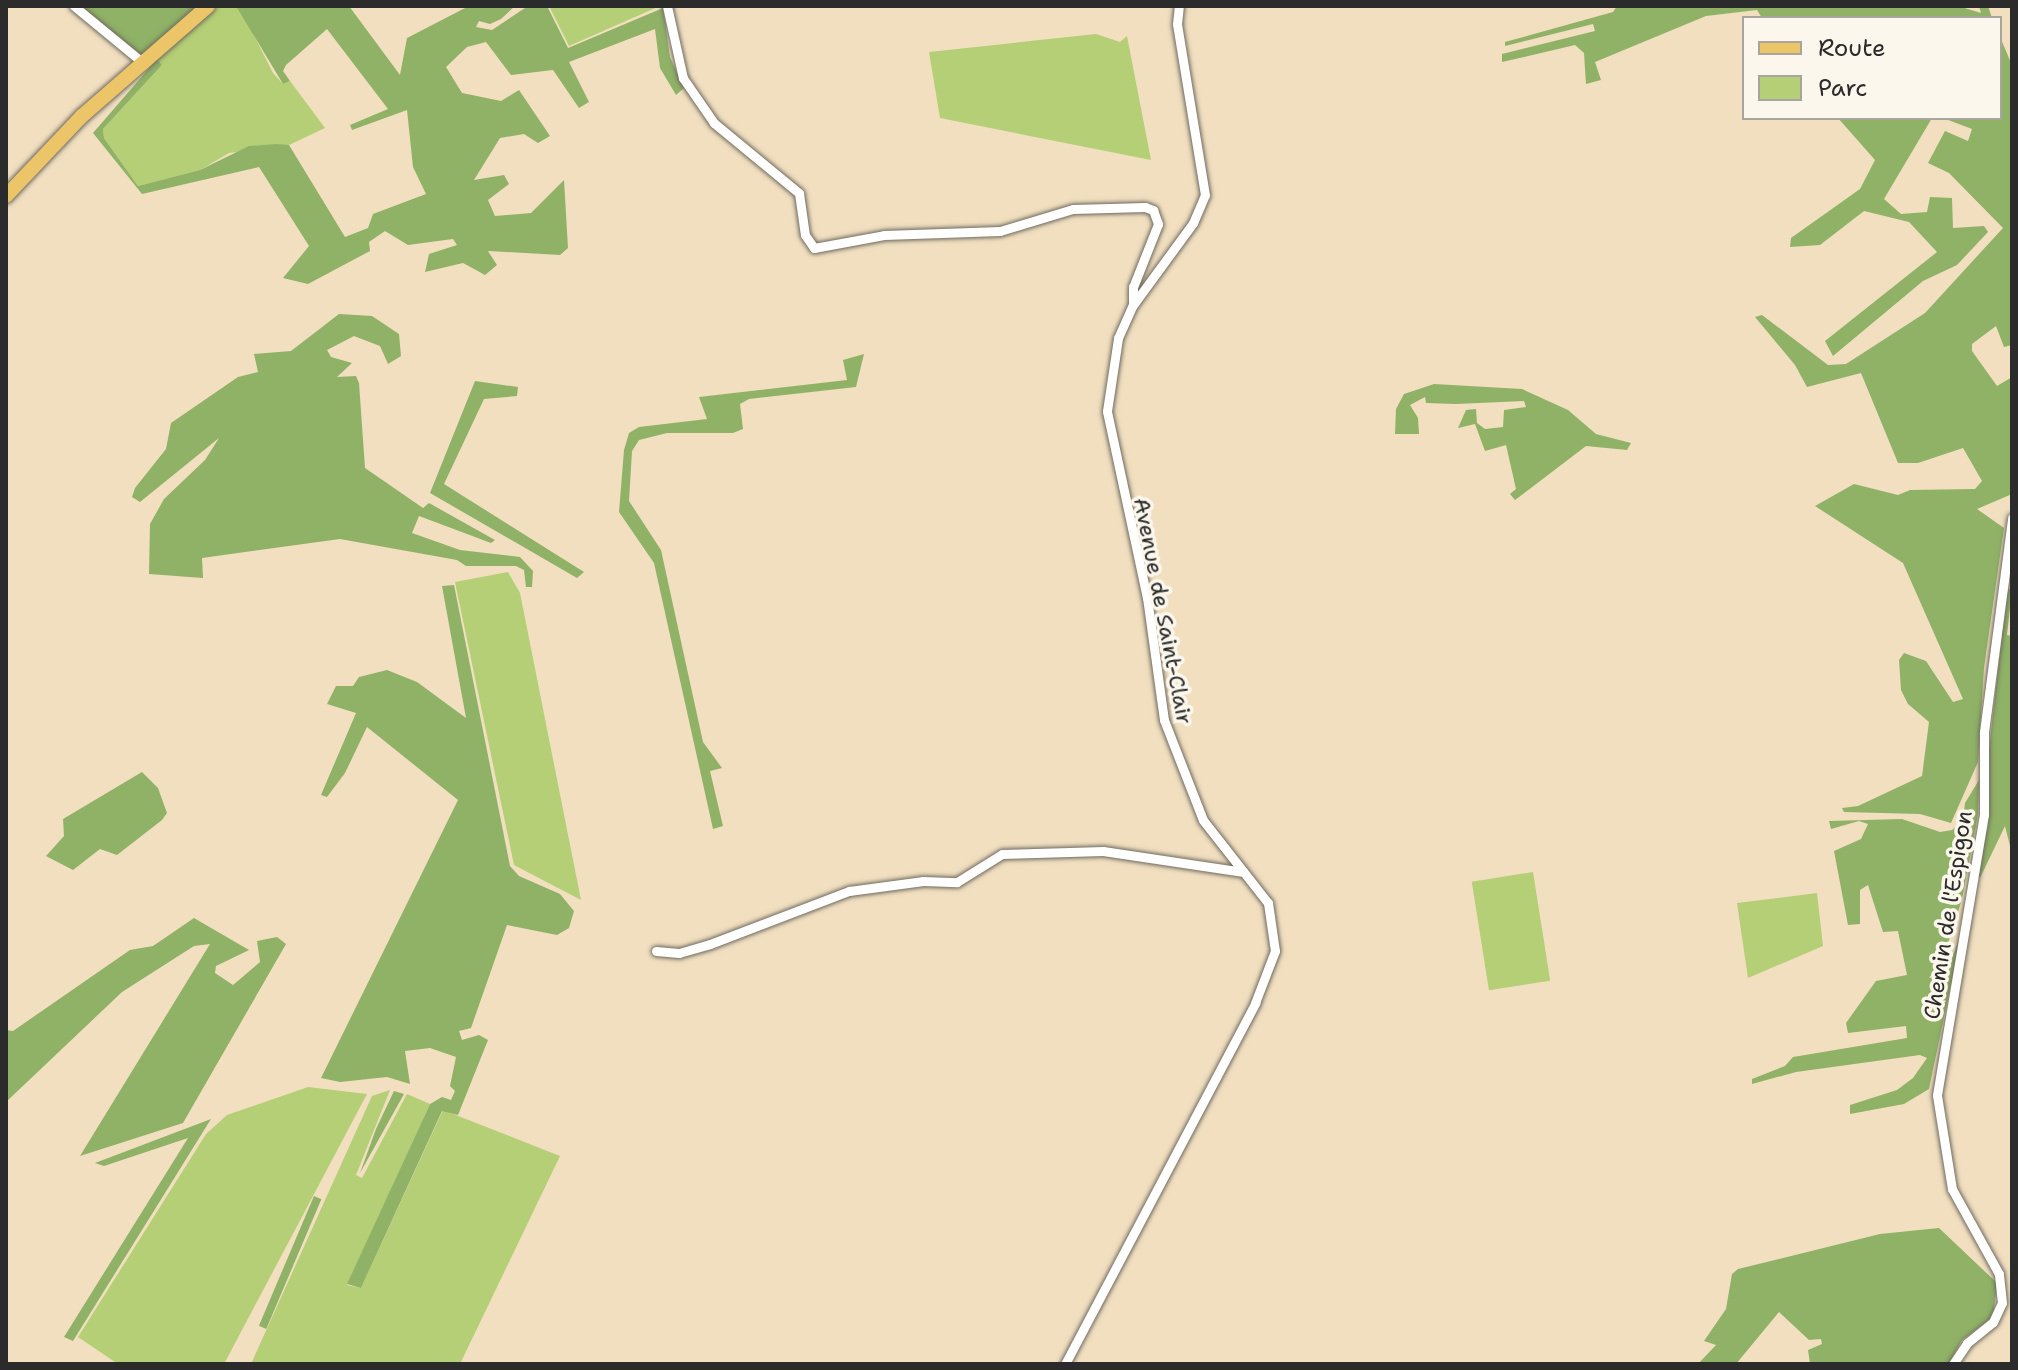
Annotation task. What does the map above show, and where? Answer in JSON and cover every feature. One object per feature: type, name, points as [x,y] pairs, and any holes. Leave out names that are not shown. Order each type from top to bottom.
[{"type":"main road","points":[[6,196],[142,62],[208,6]]},
{"type":"street","points":[[74,6],[142,62]]},
{"type":"street","points":[[667,6],[683,78],[714,123],[799,193],[805,235],[814,248],[884,235],[1000,231],[1058,212],[1145,207],[1153,210],[1158,224],[1133,287],[1133,305]]},
{"type":"street","name":"Avenue de Saint-Clair","points":[[1065,1364],[1271,967],[1275,933],[1268,903],[1196,806],[1164,720],[1147,598],[1107,411],[1110,367],[1133,305],[1193,223],[1205,195],[1177,24],[1179,6]]},
{"type":"street","name":"Chemin de l'Espigon","points":[[1953,1364],[1967,1343],[1998,1316],[2002,1289],[1948,1174],[1937,1095],[1941,1060],[1959,984],[1968,890],[1984,815],[1984,732],[2012,518]]},
{"type":"street","points":[[656,951],[679,953],[710,944],[849,891],[923,881],[957,882],[1002,854],[1103,851],[1243,872]]},
{"type":"green space","points":[[78,6],[199,6],[141,55]]},
{"type":"green space","points":[[218,6],[240,8],[273,73],[283,84],[290,81],[325,128],[289,145],[229,153],[200,170],[138,186],[104,138],[103,129],[162,65],[157,59]]},
{"type":"green space","points":[[236,6],[349,6],[400,75],[407,38],[469,6],[515,6],[501,19],[490,24],[479,21],[476,27],[492,30],[528,6],[547,6],[568,48],[663,8],[670,57],[684,88],[676,95],[660,68],[655,29],[569,62],[589,102],[579,108],[553,70],[511,75],[486,42],[467,47],[446,67],[462,93],[501,101],[519,90],[550,136],[538,143],[524,134],[500,138],[474,180],[504,175],[509,184],[488,200],[495,216],[531,213],[564,180],[568,248],[560,255],[488,251],[497,265],[485,275],[463,263],[425,272],[429,254],[457,245],[453,239],[408,245],[385,231],[369,242],[370,251],[308,284],[283,278],[309,246],[259,167],[142,194],[93,133],[157,59],[162,65],[103,129],[104,138],[138,186],[200,170],[249,146],[276,144],[289,145],[345,237],[368,228],[373,214],[426,194],[413,167],[407,110],[352,130],[350,125],[388,109],[327,29],[286,65],[283,71],[290,81],[283,84]]},
{"type":"green space","points":[[549,6],[660,6],[569,46]]},
{"type":"green space","points":[[1617,6],[1958,6],[1981,13],[1979,6],[1988,6],[1991,16],[1761,16],[1757,10],[1706,16],[1595,62],[1601,80],[1586,84],[1584,53],[1575,45],[1502,62],[1502,54],[1595,31],[1593,24],[1505,46],[1505,42],[1613,12]]},
{"type":"green space","points":[[1096,34],[1120,42],[1127,36],[1151,160],[940,118],[929,52]]},
{"type":"green space","points":[[2002,42],[2012,65],[2012,345],[2004,347],[1996,326],[1972,344],[1972,351],[1997,386],[2012,377],[2012,494],[1977,509],[2004,528],[1984,668],[1978,762],[1951,823],[1920,814],[1844,812],[1842,808],[1858,806],[1922,776],[1929,722],[1908,704],[1901,690],[1899,660],[1904,653],[1926,661],[1953,702],[1963,699],[1903,563],[1815,506],[1854,484],[1898,495],[1910,490],[1975,489],[1982,481],[1963,448],[1918,463],[1898,463],[1861,373],[1807,387],[1795,365],[1755,317],[1762,315],[1828,365],[1846,364],[1925,313],[2003,228],[1949,173],[1928,163],[1945,131],[1968,141],[1972,129],[1948,120],[2002,120]]},
{"type":"green space","points":[[1840,120],[1931,120],[1884,199],[1901,214],[1927,212],[1930,197],[1952,198],[1953,228],[1984,226],[1988,232],[1957,265],[1923,281],[1833,356],[1825,341],[1937,252],[1909,222],[1864,211],[1820,245],[1790,247],[1791,238],[1860,189],[1875,160]]},
{"type":"green space","points":[[339,314],[372,316],[399,334],[401,356],[388,364],[380,346],[354,336],[327,350],[331,357],[352,363],[337,377],[356,376],[359,383],[365,468],[423,508],[429,503],[495,540],[491,543],[419,516],[412,533],[460,550],[520,557],[533,571],[532,587],[526,587],[524,570],[516,566],[466,566],[457,560],[340,539],[202,558],[203,578],[149,574],[150,524],[164,499],[205,460],[219,438],[140,502],[132,497],[135,488],[166,449],[171,423],[238,377],[258,372],[254,354],[291,351]]},
{"type":"green space","points":[[864,354],[856,387],[749,399],[740,404],[743,429],[733,433],[667,433],[639,440],[632,451],[629,501],[661,550],[703,742],[722,768],[710,771],[723,826],[713,829],[654,563],[619,512],[624,450],[629,433],[639,427],[707,419],[699,397],[847,380],[843,360]]},
{"type":"green space","points":[[475,381],[518,387],[517,396],[484,399],[444,484],[584,572],[577,578],[430,493]]},
{"type":"green space","points":[[1434,384],[1522,389],[1568,410],[1596,434],[1631,443],[1627,450],[1586,446],[1515,500],[1510,494],[1516,489],[1506,445],[1485,451],[1475,424],[1458,428],[1466,410],[1476,409],[1477,423],[1485,429],[1503,427],[1504,410],[1526,407],[1524,401],[1426,403],[1425,397],[1410,405],[1418,418],[1419,434],[1395,434],[1396,409],[1404,394]]},
{"type":"green space","points":[[508,572],[520,593],[581,900],[514,865],[455,582]]},
{"type":"green space","points":[[454,585],[510,866],[519,876],[560,894],[574,911],[569,928],[557,935],[507,925],[471,1028],[459,1031],[462,1040],[479,1035],[488,1040],[458,1115],[442,1111],[361,1288],[347,1284],[430,1104],[442,1097],[451,1100],[455,1091],[450,1086],[456,1057],[430,1048],[405,1051],[410,1084],[387,1077],[340,1082],[321,1078],[458,800],[367,727],[345,773],[327,797],[321,795],[356,713],[327,704],[336,686],[353,686],[359,677],[387,670],[417,682],[466,718],[442,586]]},
{"type":"green space","points":[[2007,589],[2012,590],[2007,635],[2012,636],[2012,854],[2005,826],[1980,878],[1975,874],[1988,826],[1988,759]]},
{"type":"green space","points":[[142,772],[158,788],[167,813],[162,820],[117,855],[100,849],[73,870],[46,856],[64,836],[63,819]]},
{"type":"green space","points":[[1979,780],[1978,814],[1962,899],[1943,959],[1929,978],[1945,977],[1962,931],[1929,1089],[1904,1104],[1850,1114],[1850,1105],[1897,1090],[1913,1078],[1927,1058],[1920,1055],[1796,1072],[1752,1084],[1752,1079],[1785,1066],[1793,1057],[1907,1038],[1906,1026],[1848,1033],[1846,1023],[1876,981],[1907,975],[1898,931],[1883,932],[1868,885],[1860,890],[1860,924],[1848,925],[1834,851],[1861,839],[1868,824],[1859,821],[1831,829],[1829,821],[1902,819],[1940,832],[1952,830],[1963,820],[1965,803]]},
{"type":"green space","points":[[1533,872],[1550,981],[1489,990],[1472,882]]},
{"type":"green space","points":[[1817,893],[1823,946],[1748,978],[1737,903]]},
{"type":"green space","points":[[194,918],[249,950],[216,966],[215,973],[233,985],[260,962],[257,941],[277,937],[286,944],[183,1123],[80,1156],[210,944],[194,946],[122,992],[6,1102],[6,1030],[13,1031],[130,950],[153,946]]},
{"type":"green space","points":[[308,1087],[367,1094],[224,1364],[118,1364],[78,1337],[206,1134],[227,1115]]},
{"type":"green space","points":[[390,1090],[356,1175],[362,1178],[407,1094],[430,1104],[347,1285],[361,1288],[443,1110],[560,1156],[460,1364],[251,1364],[372,1096]]},
{"type":"green space","points":[[394,1091],[404,1094],[360,1173],[376,1129]]},
{"type":"green space","points":[[211,1119],[73,1341],[64,1337],[188,1138],[104,1166],[95,1163]]},
{"type":"green space","points":[[314,1196],[321,1199],[266,1329],[259,1326]]},
{"type":"green space","points":[[1939,1228],[1997,1283],[1993,1317],[1962,1340],[1949,1364],[1810,1364],[1808,1350],[1822,1344],[1821,1339],[1809,1340],[1779,1312],[1736,1364],[1698,1364],[1716,1345],[1704,1341],[1726,1309],[1732,1274],[1738,1269],[1880,1234]]}]
